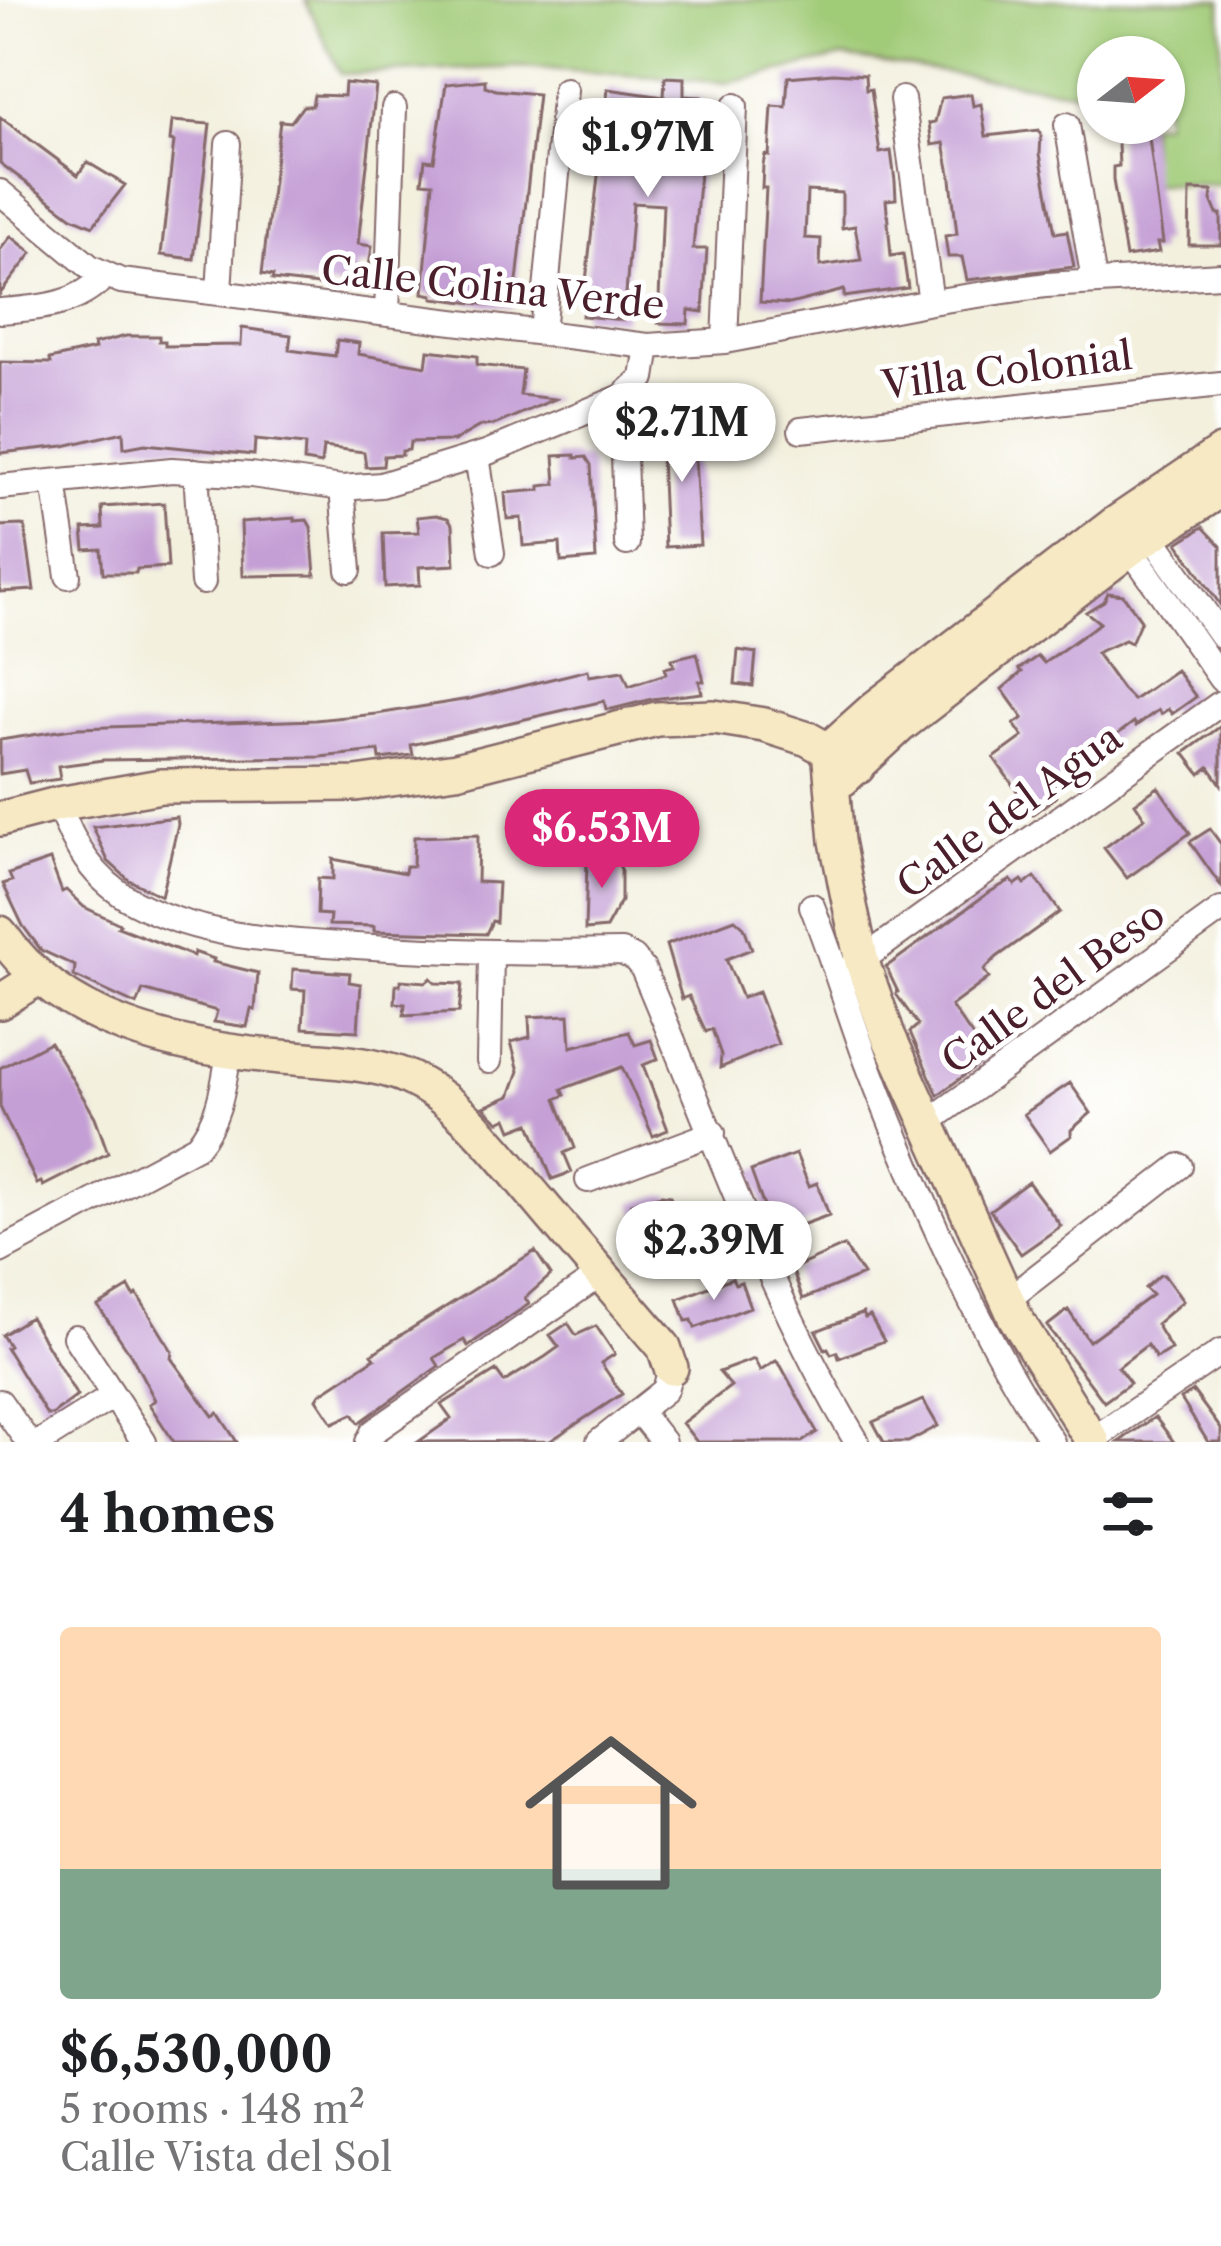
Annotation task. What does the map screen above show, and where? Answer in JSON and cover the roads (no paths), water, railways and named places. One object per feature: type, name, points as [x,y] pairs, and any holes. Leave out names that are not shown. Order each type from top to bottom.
[{"type":"street","points":[[542,332],[565,90]]},
{"type":"street","points":[[902,99],[931,302]]},
{"type":"street","points":[[725,341],[735,106]]},
{"type":"street","points":[[387,314],[394,108]]},
{"type":"street","points":[[1067,124],[1094,280]]},
{"type":"street","points":[[219,292],[229,144]]},
{"type":"street","name":"Calle Colina Verde","points":[[0,192],[105,276],[121,281],[648,346],[725,341],[931,302],[1094,280],[1221,275]]},
{"type":"street","points":[[0,311],[69,301],[91,291],[105,276]]},
{"type":"street","points":[[0,487],[130,471],[196,471],[341,488],[381,485],[477,456],[622,397],[643,378],[648,346]]},
{"type":"street","name":"Villa Colonial","points":[[801,430],[1221,384]]},
{"type":"street","points":[[622,397],[627,543]]},
{"type":"street","points":[[1052,1442],[979,1319],[876,1083],[850,968],[837,842],[840,768],[876,706],[1132,530],[1221,452]]},
{"type":"street","points":[[477,456],[492,553]]},
{"type":"street","points":[[196,471],[203,581]]},
{"type":"street","points":[[54,482],[68,576]]},
{"type":"street","points":[[341,488],[349,570]]},
{"type":"street","points":[[1132,530],[1221,490]]},
{"type":"street","points":[[1132,530],[1221,635]]},
{"type":"street","points":[[1132,530],[1221,679]]},
{"type":"street","name":"Calle del Agua","points":[[850,968],[1221,703]]},
{"type":"street","points":[[0,819],[161,786],[356,784],[436,773],[657,719],[714,717],[764,725],[840,768]]},
{"type":"street","points":[[58,804],[76,850],[106,882],[134,902],[227,934],[491,955],[621,952],[634,958],[643,969],[781,1302],[857,1442]]},
{"type":"street","points":[[812,906],[888,1035],[1007,1300],[1092,1441],[1221,1352]]},
{"type":"street","name":"Calle del Beso","points":[[927,1123],[1221,910]]},
{"type":"street","points":[[0,933],[37,979],[125,1027],[229,1053],[322,1061],[403,1075],[444,1097],[664,1347],[671,1368],[665,1390],[599,1442]]},
{"type":"street","points":[[489,1061],[491,955]]},
{"type":"street","points":[[0,1002],[37,979]]},
{"type":"street","points":[[0,1251],[197,1147],[220,1107],[229,1053]]},
{"type":"street","points":[[588,1180],[713,1133]]},
{"type":"street","points":[[1007,1300],[1180,1166]]},
{"type":"street","points":[[368,1442],[374,1432],[602,1274]]},
{"type":"street","points":[[75,1337],[144,1442]]},
{"type":"street","points":[[40,1442],[113,1396]]},
{"type":"street","points":[[0,1402],[28,1442]]},
{"type":"street","points":[[640,1412],[662,1442]]}]
